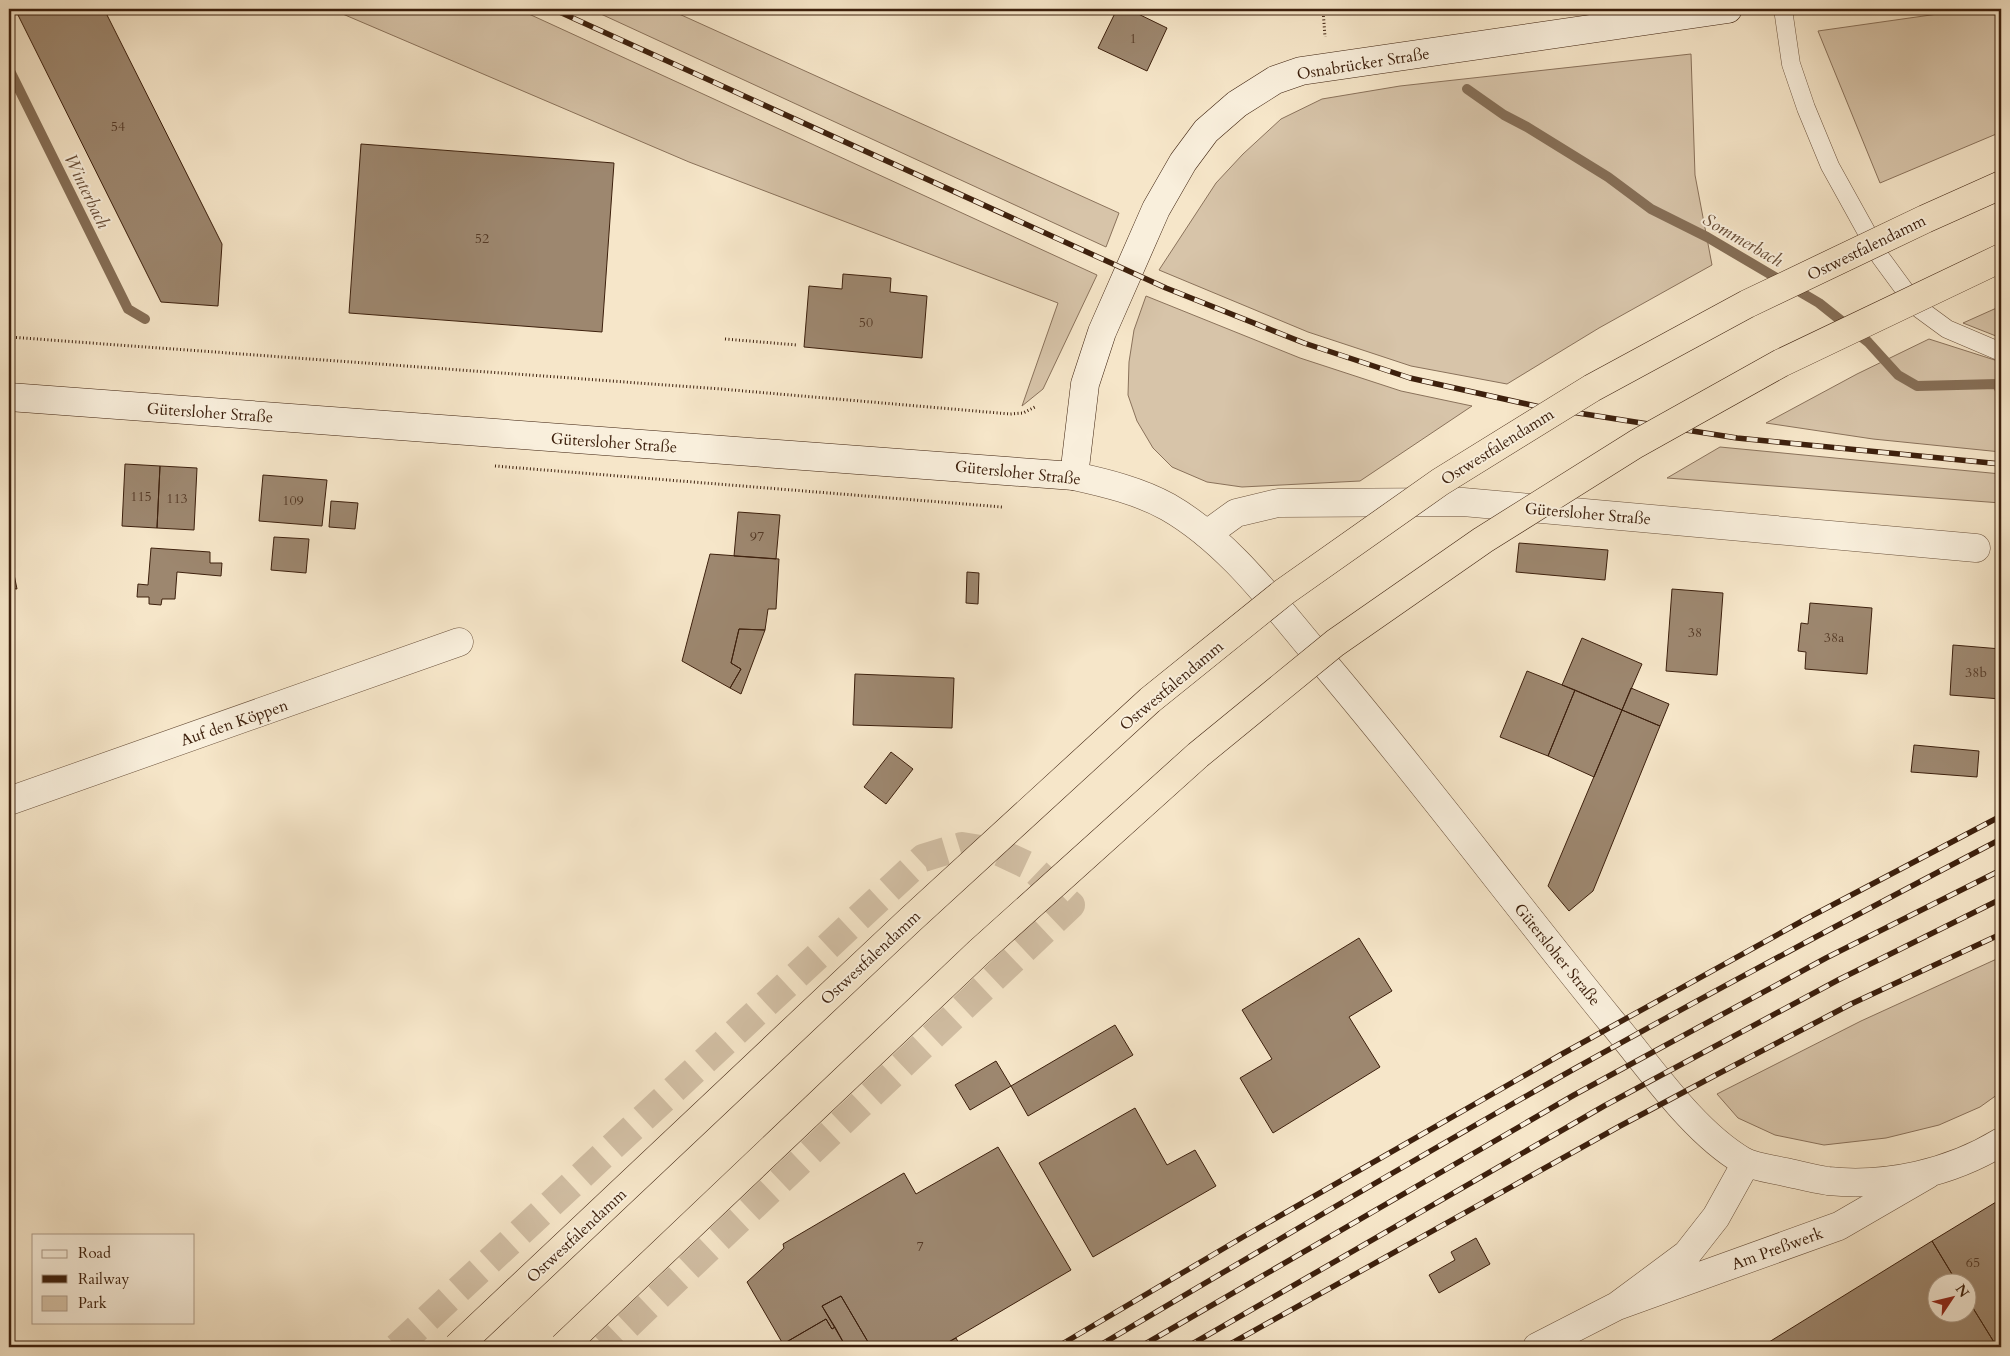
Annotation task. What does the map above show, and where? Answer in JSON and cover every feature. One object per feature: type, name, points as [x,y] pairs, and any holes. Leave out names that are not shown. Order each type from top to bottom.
[{"type":"highway","name":"Ostwestfalendamm","points":[[457,1347],[910,920],[1150,700],[1284,592],[1440,482],[1592,388],[1747,304],[1925,218],[2001,184]]},
{"type":"highway","points":[[562,1347],[979,952],[1198,755],[1336,643],[1482,540],[1636,444],[1781,363],[2001,258]]},
{"type":"street","name":"Osnabrücker Straße","points":[[1074,476],[1085,384],[1102,332],[1124,279],[1156,209],[1183,162],[1206,131],[1238,104],[1275,80],[1301,71],[1728,9]]},
{"type":"street","name":"Gütersloher Straße","points":[[9,397],[1074,476],[1111,484],[1144,496],[1168,507],[1206,534],[1253,579],[1360,704],[1580,982],[1696,1124],[1719,1144],[1746,1163],[1825,1181],[1882,1181],[1929,1174],[1984,1153],[2001,1142]]},
{"type":"street","name":"Gütersloher Straße","points":[[1206,534],[1236,513],[1278,502],[1463,502],[1976,548]]},
{"type":"street","name":"Auf den Köppen","points":[[9,801],[459,642]]},
{"type":"street","name":"Am Preßwerk","points":[[1616,1306],[1687,1254],[1716,1217],[1746,1163]]},
{"type":"street","name":"Am Preßwerk","points":[[1537,1347],[1616,1306],[1839,1226],[1929,1174]]},
{"type":"lane","points":[[1783,9],[1791,64],[1806,108],[1830,166],[1880,258],[1917,307],[1947,329],[2001,352]]},
{"type":"path","points":[[9,337],[721,389],[1010,414],[1023,413],[1035,407]]},
{"type":"path","points":[[725,339],[797,345]]},
{"type":"green space","points":[[331,9],[518,9],[1097,275],[1043,389],[1022,406],[1058,303],[689,162]]},
{"type":"green space","points":[[590,9],[668,9],[1119,213],[1106,247]]},
{"type":"green space","points":[[1973,9],[2001,9],[2001,132],[1880,183],[1818,31]]},
{"type":"green space","points":[[1691,54],[1695,175],[1712,265],[1599,328],[1507,384],[1411,366],[1308,332],[1159,270],[1216,183],[1243,154],[1281,119],[1322,99],[1400,86]]},
{"type":"green space","points":[[1146,296],[1300,358],[1401,391],[1472,406],[1360,481],[1242,487],[1207,482],[1172,467],[1153,448],[1137,421],[1128,395],[1129,362],[1134,330]]},
{"type":"green space","points":[[2001,306],[2001,338],[1963,323]]},
{"type":"green space","points":[[1929,339],[2001,362],[2001,452],[1873,439],[1766,423],[1857,374]]},
{"type":"green space","points":[[1720,447],[2001,474],[2001,503],[1667,478]]},
{"type":"green space","points":[[2001,957],[2001,1092],[1980,1107],[1939,1125],[1886,1138],[1824,1145],[1775,1135],[1738,1118],[1717,1094],[1861,1021]]},
{"type":"building","points":[[15,9],[104,9],[222,244],[218,306],[161,302]]},
{"type":"building","points":[[1117,9],[1128,9],[1167,28],[1147,71],[1098,48]]},
{"type":"building","points":[[361,144],[614,163],[602,332],[349,313]]},
{"type":"building","points":[[843,274],[891,278],[890,292],[927,296],[922,358],[804,347],[809,286],[842,289]]},
{"type":"building","points":[[125,464],[160,466],[157,528],[122,526]]},
{"type":"building","points":[[160,466],[197,468],[194,530],[157,528]]},
{"type":"building","points":[[263,475],[327,480],[322,526],[259,521]]},
{"type":"building","points":[[331,501],[358,503],[355,529],[329,527]]},
{"type":"building","points":[[738,512],[780,515],[776,559],[734,556]]},
{"type":"building","points":[[274,537],[309,539],[306,573],[271,570]]},
{"type":"building","points":[[1519,543],[1608,550],[1605,580],[1516,572]]},
{"type":"building","points":[[151,548],[210,552],[210,563],[222,563],[221,576],[177,572],[175,599],[162,599],[161,605],[149,604],[149,597],[137,597],[138,584],[148,585]]},
{"type":"building","points":[[9,550],[17,589],[9,588]]},
{"type":"building","points":[[710,554],[779,559],[776,609],[768,609],[765,630],[739,629],[731,663],[741,669],[730,688],[682,661]]},
{"type":"building","points":[[967,572],[979,573],[978,604],[966,603]]},
{"type":"building","points":[[1672,589],[1723,593],[1717,675],[1666,671]]},
{"type":"building","points":[[1810,603],[1872,608],[1867,674],[1805,669],[1806,652],[1798,651],[1801,623],[1808,624]]},
{"type":"building","points":[[739,629],[765,630],[741,694],[730,688],[741,669],[731,663]]},
{"type":"building","points":[[1582,638],[1642,664],[1622,710],[1562,685]]},
{"type":"building","points":[[1953,645],[2001,649],[2001,699],[1950,695]]},
{"type":"building","points":[[1527,671],[1575,690],[1548,756],[1500,737]]},
{"type":"building","points":[[855,674],[954,678],[952,728],[853,725]]},
{"type":"building","points":[[1631,688],[1669,704],[1660,726],[1622,710]]},
{"type":"building","points":[[1575,690],[1622,710],[1594,777],[1548,756]]},
{"type":"building","points":[[1622,710],[1660,726],[1593,891],[1569,911],[1548,886]]},
{"type":"building","points":[[1914,745],[1979,751],[1977,777],[1911,772]]},
{"type":"building","points":[[891,752],[913,769],[886,804],[864,787]]},
{"type":"building","points":[[1359,938],[1392,991],[1349,1017],[1380,1067],[1273,1133],[1240,1078],[1272,1059],[1242,1010]]},
{"type":"building","points":[[1115,1025],[1133,1055],[1028,1116],[1011,1086]]},
{"type":"building","points":[[996,1061],[1011,1086],[970,1110],[955,1085]]},
{"type":"building","points":[[1135,1108],[1167,1165],[1195,1150],[1216,1186],[1093,1257],[1039,1163]]},
{"type":"building","points":[[998,1147],[1071,1270],[940,1347],[871,1347],[841,1296],[822,1306],[835,1327],[832,1329],[826,1319],[783,1344],[747,1282],[784,1248],[783,1244],[904,1173],[916,1194]]},
{"type":"building","points":[[2001,1199],[2001,1347],[1997,1347],[1978,1316],[1978,1274],[1952,1274],[1932,1241]]},
{"type":"building","points":[[1476,1238],[1490,1264],[1439,1293],[1429,1275],[1455,1260],[1451,1252]]},
{"type":"building","points":[[1932,1241],[1952,1274],[1928,1274],[1928,1324],[1978,1324],[1978,1316],[1997,1347],[1761,1347]]},
{"type":"building","points":[[841,1296],[871,1347],[846,1347],[822,1306]]},
{"type":"building","points":[[826,1319],[832,1329],[835,1327],[846,1347],[784,1347],[783,1344]]},
{"type":"building","points":[[956,1338],[961,1347],[940,1347]]},
{"type":"waterway","name":"Winterbach","points":[[9,69],[128,309],[145,319]]},
{"type":"waterway","name":"Sommerbach","points":[[1467,89],[1504,115],[1608,177],[1651,209],[1707,237],[1819,303],[1868,342],[1898,375],[1917,386],[1997,384],[2001,392]]},
{"type":"tunnel","points":[[397,1347],[923,858],[962,846],[999,852],[1031,867],[1071,905],[605,1347]]},
{"type":"railway","points":[[553,9],[1166,288],[1304,343],[1410,378],[1540,407],[1737,438],[2001,464]]},
{"type":"railway","points":[[1057,1347],[1243,1237],[1562,1054],[1804,920],[2001,816]]},
{"type":"railway","points":[[1097,1347],[1574,1069],[1787,952],[2001,839]]},
{"type":"railway","points":[[1140,1347],[1574,1095],[1826,958],[2001,870]]},
{"type":"railway","points":[[1187,1347],[1604,1106],[1838,980],[2001,899]]},
{"type":"railway","points":[[1225,1347],[1620,1126],[1851,1004],[2001,934]]}]
